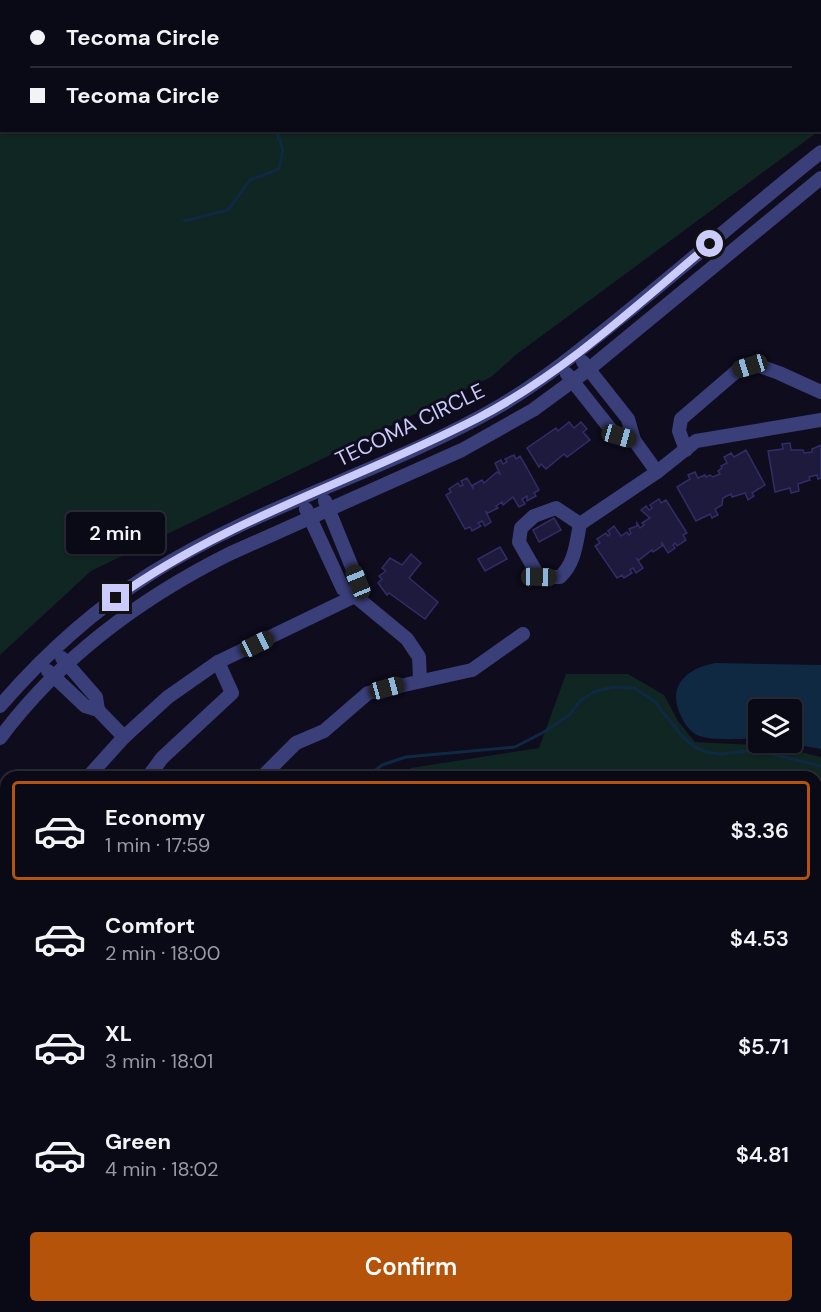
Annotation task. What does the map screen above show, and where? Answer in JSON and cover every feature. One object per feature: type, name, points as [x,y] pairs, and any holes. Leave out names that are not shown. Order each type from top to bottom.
[{"type":"street","name":"TECOMA CIRCLE","points":[[0,706],[40,663],[100,610],[158,569],[221,535],[478,418],[560,365],[821,152]]},
{"type":"street","name":"TECOMA CIRCLE","points":[[0,738],[54,676],[124,617],[192,573],[498,431],[589,369],[821,178]]},
{"type":"street","points":[[576,354],[628,419],[634,440],[657,472]]},
{"type":"street","points":[[560,365],[615,434],[634,440]]},
{"type":"street","points":[[686,450],[679,431],[681,419],[738,370],[760,366],[821,392]]},
{"type":"street","points":[[596,410],[611,397]]},
{"type":"street","points":[[580,524],[556,508],[534,516],[521,528],[519,542],[539,577],[560,578],[568,570],[573,559],[580,524],[657,472],[696,441],[821,420]]},
{"type":"street","points":[[321,491],[358,582],[355,596]]},
{"type":"street","points":[[301,500],[343,589],[355,596],[407,639],[419,657],[420,680]]},
{"type":"street","points":[[93,771],[124,737],[168,697],[218,662],[355,596]]},
{"type":"street","points":[[268,771],[296,742],[324,731],[368,693],[472,670],[523,634]]},
{"type":"street","points":[[54,650],[96,697],[98,710]]},
{"type":"street","points":[[152,771],[162,758],[232,693],[218,662]]},
{"type":"street","points":[[40,663],[85,706],[98,710],[124,737]]},
{"type":"green space","points":[[0,132],[818,132],[517,354],[491,377],[91,571],[0,655]]},
{"type":"green space","points":[[566,674],[628,674],[664,695],[678,721],[695,742],[748,745],[748,753],[802,752],[821,757],[821,771],[407,771],[411,768],[539,748]]},
{"type":"water","points":[[716,663],[821,665],[821,749],[802,746],[802,699],[748,699],[748,739],[708,738],[695,734],[683,721],[676,696],[682,680],[696,669]]},
{"type":"building","points":[[569,422],[574,428],[581,422],[587,429],[583,432],[590,440],[567,457],[564,454],[546,469],[541,464],[539,467],[527,448],[556,428],[558,431]]},
{"type":"building","points":[[790,443],[791,450],[803,450],[804,453],[812,452],[812,449],[821,445],[821,478],[818,479],[817,475],[809,477],[810,480],[798,484],[799,491],[791,493],[790,488],[775,492],[768,451],[783,449],[782,444]]},
{"type":"building","points":[[746,450],[765,485],[752,493],[754,496],[748,500],[745,493],[732,497],[731,494],[723,498],[722,505],[715,509],[718,515],[712,518],[710,514],[696,521],[677,487],[690,479],[688,475],[695,472],[698,478],[720,474],[718,471],[722,468],[721,466],[727,463],[724,457],[731,453],[734,457]]},
{"type":"building","points":[[514,455],[516,459],[520,456],[539,490],[534,493],[536,496],[527,501],[527,496],[522,499],[525,504],[519,507],[513,497],[503,505],[502,502],[496,506],[498,508],[486,512],[491,522],[485,526],[482,521],[478,523],[481,526],[472,531],[470,527],[465,529],[446,495],[451,492],[449,489],[458,483],[460,486],[463,485],[461,481],[467,478],[473,488],[473,485],[482,480],[484,483],[497,472],[500,474],[495,463],[501,460],[503,464],[507,462],[505,459]]},
{"type":"building","points":[[659,499],[661,503],[666,500],[687,533],[683,535],[686,540],[677,546],[675,543],[673,545],[675,548],[668,553],[662,543],[662,546],[653,552],[652,550],[639,560],[637,559],[643,568],[636,573],[633,568],[630,570],[632,573],[624,578],[622,575],[617,578],[595,546],[600,543],[597,539],[606,533],[608,536],[610,534],[608,531],[614,526],[621,536],[627,532],[629,535],[631,533],[629,529],[637,526],[637,523],[640,528],[644,525],[642,523],[650,518],[641,510],[646,506],[649,510],[652,508],[650,505]]},
{"type":"building","points":[[554,518],[561,530],[539,542],[533,530]]},
{"type":"building","points":[[500,547],[507,559],[485,571],[478,559]]},
{"type":"building","points":[[411,554],[421,563],[409,578],[438,602],[425,619],[389,593],[387,595],[378,583],[382,579],[379,576],[386,571],[382,568],[390,558],[402,565]]},
{"type":"waterway","points":[[184,221],[228,210],[250,180],[279,169],[283,150],[277,132]]},
{"type":"waterway","points":[[374,771],[382,765],[406,757],[515,747],[544,732],[569,715],[581,700],[596,691],[614,687],[634,688],[653,700],[684,738],[695,747],[707,752],[720,754],[756,750],[821,766]]},
{"type":"route","points":[[116,598],[167,564],[221,535],[448,433],[501,406],[576,354],[710,244]]}]
